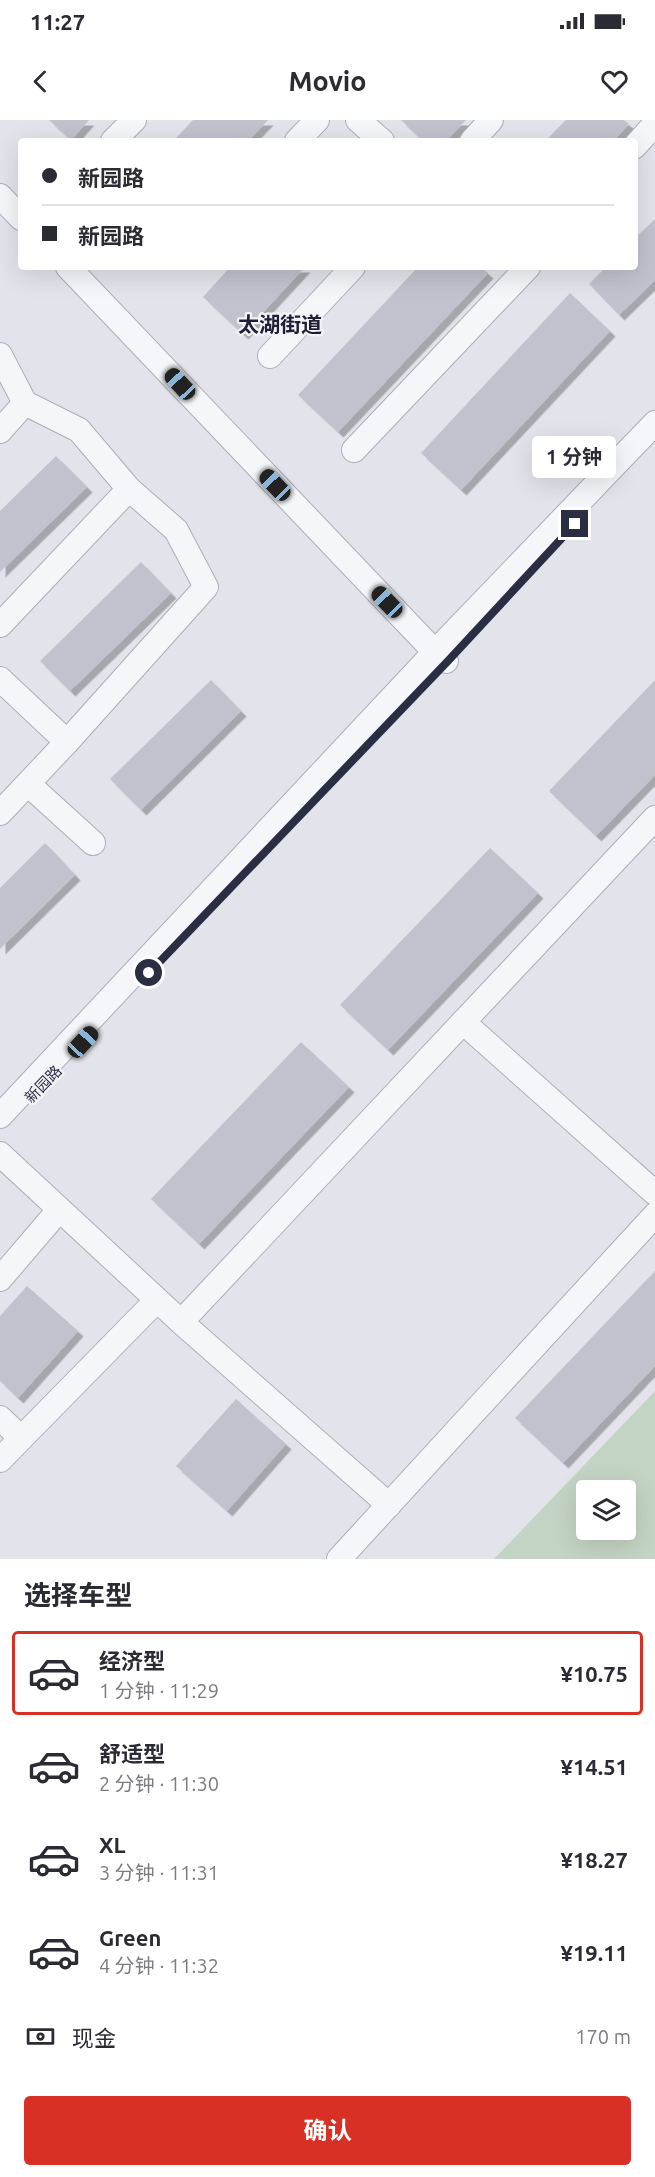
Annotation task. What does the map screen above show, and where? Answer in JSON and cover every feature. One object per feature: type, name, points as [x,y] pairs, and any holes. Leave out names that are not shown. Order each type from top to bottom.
[{"type":"street","points":[[116,138],[134,120]]},
{"type":"street","points":[[300,138],[318,120]]},
{"type":"street","points":[[358,120],[379,138]]},
{"type":"street","points":[[475,138],[492,120]]},
{"type":"street","points":[[638,143],[655,124]]},
{"type":"street","points":[[0,196],[18,215]]},
{"type":"street","points":[[71,270],[441,657]]},
{"type":"street","points":[[270,356],[350,270]]},
{"type":"street","points":[[354,450],[523,270]]},
{"type":"street","points":[[0,356],[25,402],[79,430],[129,489],[176,530],[206,587],[0,813]]},
{"type":"street","points":[[0,431],[25,402]]},
{"type":"street","name":"新园路","points":[[0,1128],[441,657],[655,423]]},
{"type":"street","name":"新园路","points":[[0,1116],[655,438]]},
{"type":"street","points":[[0,625],[129,489]]},
{"type":"street","points":[[0,678],[67,742]]},
{"type":"street","points":[[28,784],[93,843]]},
{"type":"street","points":[[181,1322],[655,818]]},
{"type":"street","points":[[463,1022],[655,1193]]},
{"type":"street","points":[[0,1154],[181,1322],[389,1505]]},
{"type":"street","points":[[0,1279],[59,1210]]},
{"type":"street","points":[[339,1559],[655,1215]]},
{"type":"street","points":[[0,1460],[157,1300]]},
{"type":"street","points":[[0,1418],[21,1438]]},
{"type":"green space","points":[[655,1391],[655,1559],[494,1559]]},
{"type":"building","points":[[49,120],[89,120],[73,138],[69,138]]},
{"type":"building","points":[[193,120],[268,120],[251,138],[176,138]]},
{"type":"building","points":[[401,120],[466,120],[449,138],[420,138]]},
{"type":"building","points":[[566,120],[624,120],[629,124],[616,138],[548,138]]},
{"type":"building","points":[[655,219],[655,280],[619,315],[589,284],[603,270],[638,270],[638,235]]},
{"type":"building","points":[[227,270],[302,270],[243,334],[203,297]]},
{"type":"building","points":[[415,270],[484,270],[488,273],[338,432],[298,395]]},
{"type":"building","points":[[570,293],[610,331],[461,490],[421,453]]},
{"type":"building","points":[[56,456],[87,487],[0,572],[0,511]]},
{"type":"building","points":[[141,562],[171,593],[70,691],[40,661]]},
{"type":"building","points":[[211,680],[241,711],[141,810],[110,779]]},
{"type":"building","points":[[655,680],[655,775],[596,836],[549,791]]},
{"type":"building","points":[[45,843],[75,875],[0,949],[0,888]]},
{"type":"building","points":[[490,848],[538,893],[388,1050],[340,1005]]},
{"type":"building","points":[[301,1042],[349,1087],[199,1244],[151,1199]]},
{"type":"building","points":[[655,1271],[655,1366],[563,1463],[515,1418]]},
{"type":"building","points":[[27,1286],[78,1331],[18,1398],[0,1381],[0,1316]]},
{"type":"building","points":[[236,1399],[286,1444],[227,1511],[176,1466]]},
{"type":"district","name":"太湖街道","points":[[280,324]]},
{"type":"route","points":[[149,973],[447,662],[575,524]]}]
